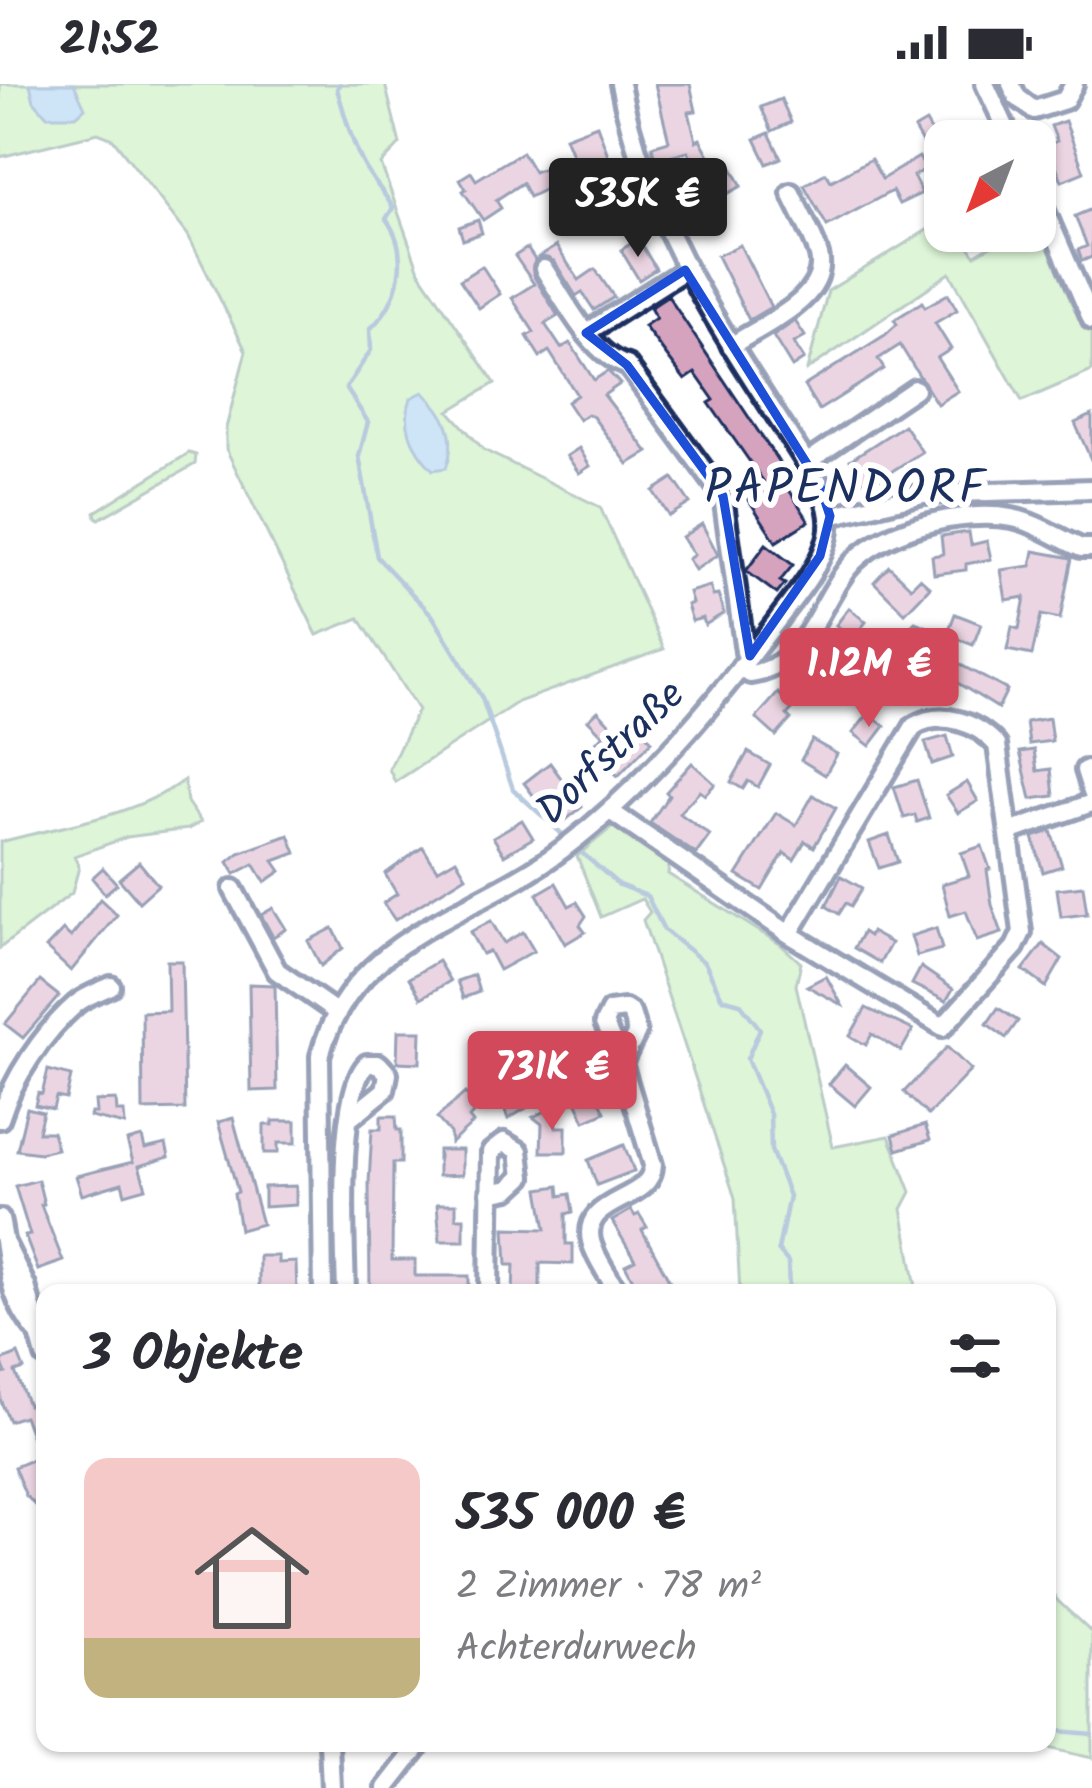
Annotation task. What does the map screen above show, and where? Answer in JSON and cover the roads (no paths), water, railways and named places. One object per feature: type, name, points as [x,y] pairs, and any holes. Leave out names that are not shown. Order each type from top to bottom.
[{"type":"street","points":[[620,84],[650,190],[685,270],[819,483],[830,516],[923,494],[1090,493]]},
{"type":"street","points":[[985,84],[1002,120]]},
{"type":"street","points":[[1011,84],[1017,98],[1034,110],[1065,100],[1074,84]]},
{"type":"street","points":[[730,346],[810,293],[821,274],[819,255],[791,193]]},
{"type":"street","points":[[1056,237],[1092,320]]},
{"type":"street","points":[[544,269],[586,333],[613,362],[627,365],[723,496],[747,666],[764,672],[787,660],[847,568],[868,547],[896,532],[945,520],[1013,518],[1081,548],[1092,548]]},
{"type":"street","points":[[586,333],[685,270]]},
{"type":"street","points":[[806,463],[915,389]]},
{"type":"street","name":"Dorfstraße","points":[[323,1284],[318,1087],[320,1057],[336,1012],[365,973],[394,947],[543,862],[610,811],[747,666],[808,579],[828,535],[830,516]]},
{"type":"street","points":[[610,811],[789,934],[944,1027],[1020,941],[997,745],[983,730],[951,719],[923,721],[905,736],[789,934]]},
{"type":"street","points":[[1085,770],[1092,791]]},
{"type":"street","points":[[1010,832],[1092,803]]},
{"type":"street","points":[[233,889],[277,971],[336,1012]]},
{"type":"street","points":[[0,1119],[33,1053],[78,1001],[111,986]]},
{"type":"street","points":[[614,1284],[591,1243],[590,1227],[604,1208],[646,1185],[653,1165],[622,1064]]},
{"type":"street","points":[[346,1284],[349,1120]]},
{"type":"street","points":[[489,1284],[490,1193]]},
{"type":"street","points":[[0,1219],[12,1290],[36,1334]]},
{"type":"street","points":[[329,1752],[331,1788]]},
{"type":"street","points":[[386,1788],[414,1752]]},
{"type":"water","points":[[30,84],[74,84],[85,108],[76,116],[47,116],[34,101]]},
{"type":"water","points":[[423,392],[448,426],[451,446],[446,468],[433,470],[411,437],[408,408],[411,398]]},
{"type":"waterway","points":[[340,84],[337,89],[359,156],[393,208],[386,219],[400,262],[389,305],[370,329],[371,350],[346,388],[368,422],[359,456],[377,557],[432,615],[482,698],[513,789],[562,834]]},
{"type":"waterway","points":[[582,853],[619,885],[647,896],[664,930],[705,963],[722,998],[740,1003],[760,1029],[747,1059],[770,1114],[771,1150],[789,1196],[778,1250],[788,1262],[789,1284]]},
{"type":"waterway","points":[[1056,1709],[1057,1731],[1092,1734]]},
{"type":"district","name":"PAPENDORF","points":[[846,486]]}]
